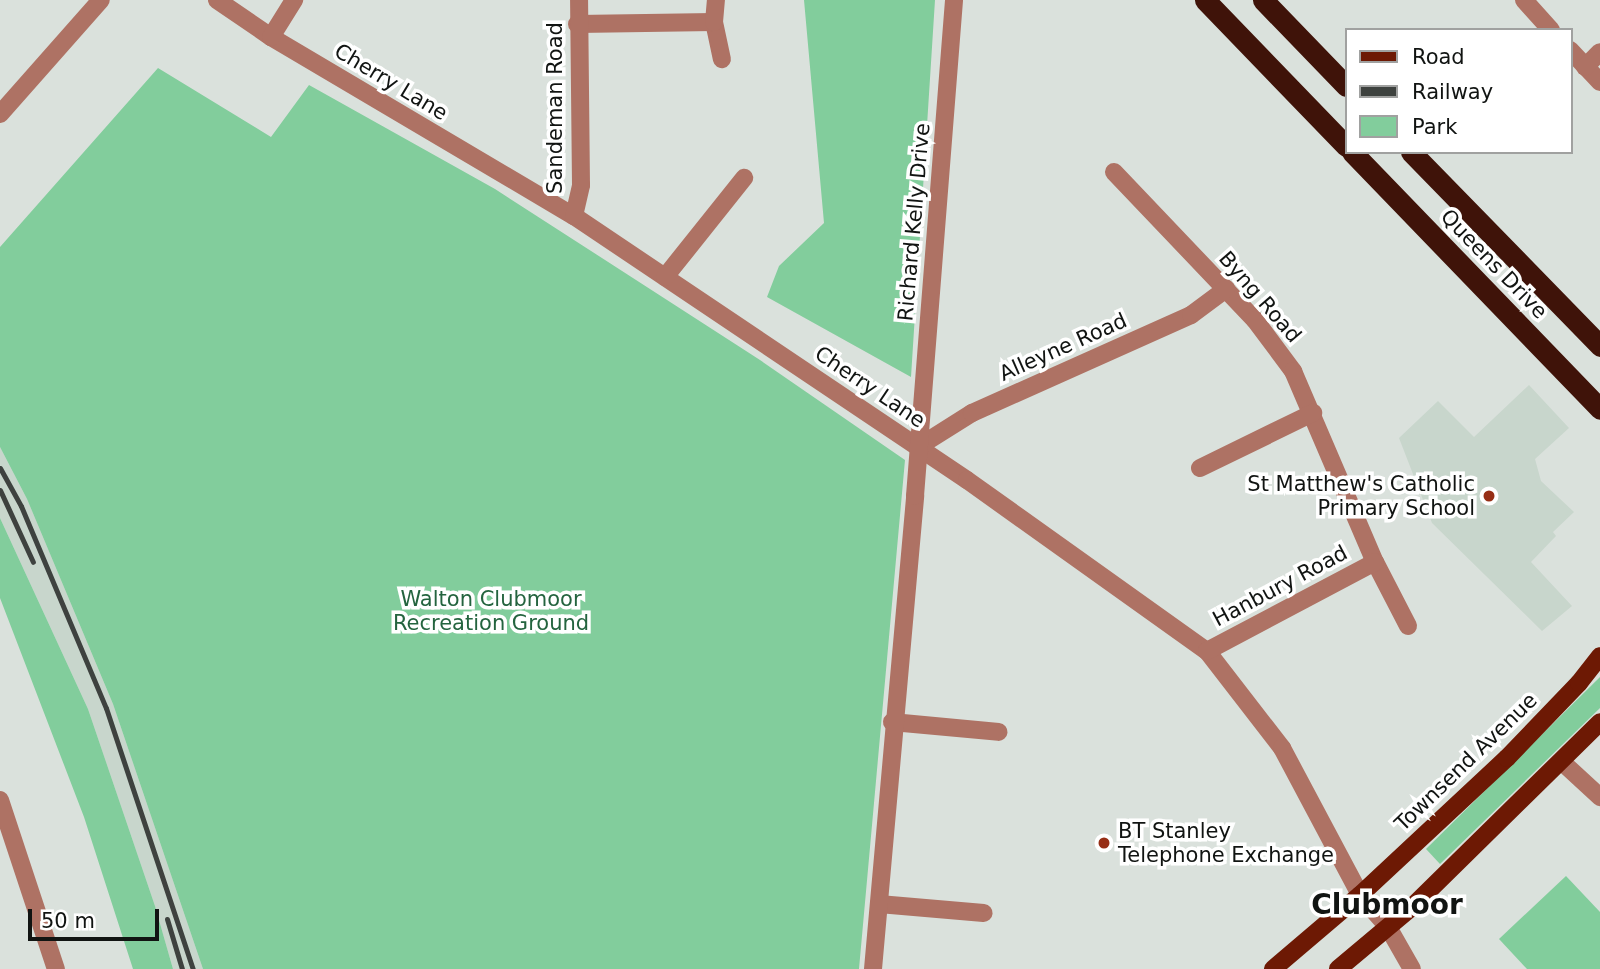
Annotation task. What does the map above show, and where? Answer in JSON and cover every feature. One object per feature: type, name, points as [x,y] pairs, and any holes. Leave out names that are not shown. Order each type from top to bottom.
[{"type":"highway","points":[[1205,0],[1344,144]]},
{"type":"highway","points":[[1263,0],[1344,84]]},
{"type":"highway","name":"Queens Drive","points":[[1354,154],[1600,409]]},
{"type":"highway","name":"Queens Drive","points":[[1413,154],[1600,346]]},
{"type":"main road","name":"Townsend Avenue","points":[[1273,969],[1360,895],[1507,758],[1579,683],[1600,656]]},
{"type":"main road","points":[[1338,969],[1388,927],[1562,762],[1600,722]]},
{"type":"street","points":[[0,114],[100,0]]},
{"type":"street","name":"Cherry Lane","points":[[217,0],[271,37],[574,216],[918,447],[1207,651],[1282,748],[1360,895],[1388,927],[1412,969]]},
{"type":"street","points":[[271,37],[294,0]]},
{"type":"street","name":"Sandeman Road","points":[[574,216],[580,184],[577,24],[579,0]]},
{"type":"street","points":[[716,0],[714,22],[722,59]]},
{"type":"street","name":"Richard Kelly Drive","points":[[873,969],[954,0]]},
{"type":"street","points":[[1524,0],[1549,28]]},
{"type":"street","points":[[577,24],[714,22]]},
{"type":"street","points":[[1572,52],[1600,82]]},
{"type":"street","points":[[1585,67],[1600,52]]},
{"type":"street","name":"Byng Road","points":[[1114,172],[1255,320],[1293,371],[1375,562],[1408,626]]},
{"type":"street","points":[[665,276],[744,178]]},
{"type":"street","name":"Alleyne Road","points":[[918,447],[972,413],[1191,315],[1226,289]]},
{"type":"street","points":[[1200,468],[1313,413]]},
{"type":"street","name":"Hanbury Road","points":[[1207,651],[1375,562]]},
{"type":"street","points":[[892,722],[999,732]]},
{"type":"street","points":[[1562,762],[1600,797]]},
{"type":"street","points":[[0,800],[7,846],[56,969]]},
{"type":"street","points":[[879,904],[984,914]]},
{"type":"shaded area","name":"St Matthew's Catholic Primary School","points":[[1529,385],[1569,428],[1535,459],[1541,481],[1574,512],[1553,532],[1556,536],[1531,562],[1572,606],[1542,631],[1432,523],[1399,438],[1438,401],[1474,437]]},
{"type":"shaded area","points":[[0,447],[27,499],[113,704],[203,969],[173,969],[155,906],[88,709],[0,518]]},
{"type":"green space","points":[[804,0],[935,0],[911,377],[767,297],[779,266],[824,223]]},
{"type":"green space","name":"Walton Clubmoor Recreation Ground","points":[[158,68],[271,137],[309,85],[495,189],[760,360],[905,460],[859,969],[203,969],[113,704],[27,499],[0,447],[0,247]]},
{"type":"green space","points":[[0,518],[88,709],[155,906],[173,969],[133,969],[84,817],[0,598]]},
{"type":"green space","points":[[1600,677],[1600,708],[1440,864],[1426,849]]},
{"type":"green space","points":[[1566,876],[1600,912],[1600,969],[1527,969],[1499,939]]},
{"type":"railway","points":[[0,468],[21,506],[106,708],[193,969]]},
{"type":"railway","points":[[0,490],[33,562]]},
{"type":"railway","points":[[167,919],[182,969]]},
{"type":"place","name":"St Matthew's Catholic Primary School","points":[[1489,496]]},
{"type":"place","name":"BT Stanley Telephone Exchange","points":[[1104,843]]},
{"type":"district","name":"Clubmoor","points":[[1387,905]]}]
